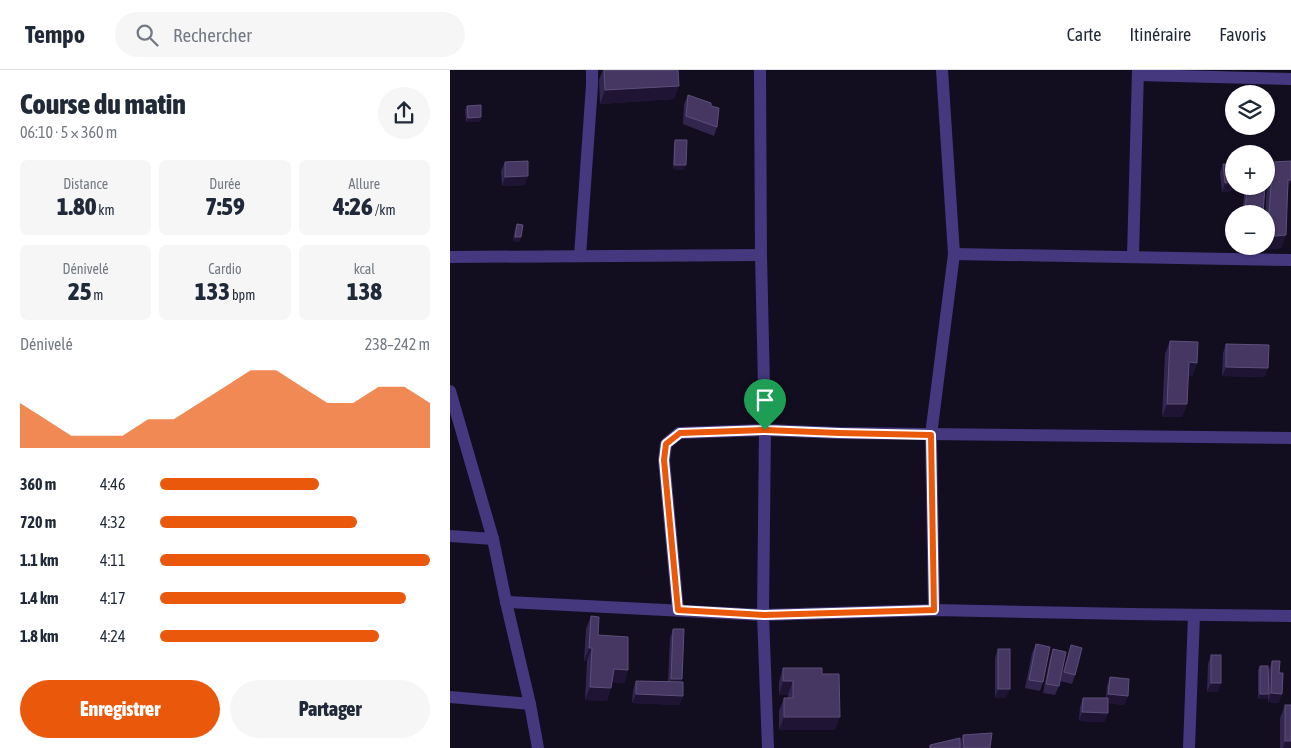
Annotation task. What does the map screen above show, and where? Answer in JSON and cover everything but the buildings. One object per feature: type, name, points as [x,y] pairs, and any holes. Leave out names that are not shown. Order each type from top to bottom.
[{"type":"street","points":[[580,256],[592,70]]},
{"type":"street","points":[[760,70],[761,255],[765,430],[764,615],[768,748]]},
{"type":"street","points":[[934,610],[931,435],[954,254],[942,70]]},
{"type":"street","points":[[1133,256],[1138,72],[1291,79]]},
{"type":"street","points":[[954,254],[1291,260]]},
{"type":"street","points":[[450,257],[761,255]]},
{"type":"street","points":[[450,391],[493,539],[538,748]]},
{"type":"street","points":[[678,610],[664,460],[666,444],[680,433],[765,430],[931,435],[1291,438]]},
{"type":"street","points":[[450,536],[493,539]]},
{"type":"street","points":[[506,602],[764,615],[934,610],[1291,616]]},
{"type":"street","points":[[1189,748],[1194,615]]},
{"type":"street","points":[[450,697],[530,704]]},
{"type":"route","points":[[765,430],[931,435],[934,610],[764,615],[678,610],[664,460],[666,444],[680,433],[765,430]]}]
